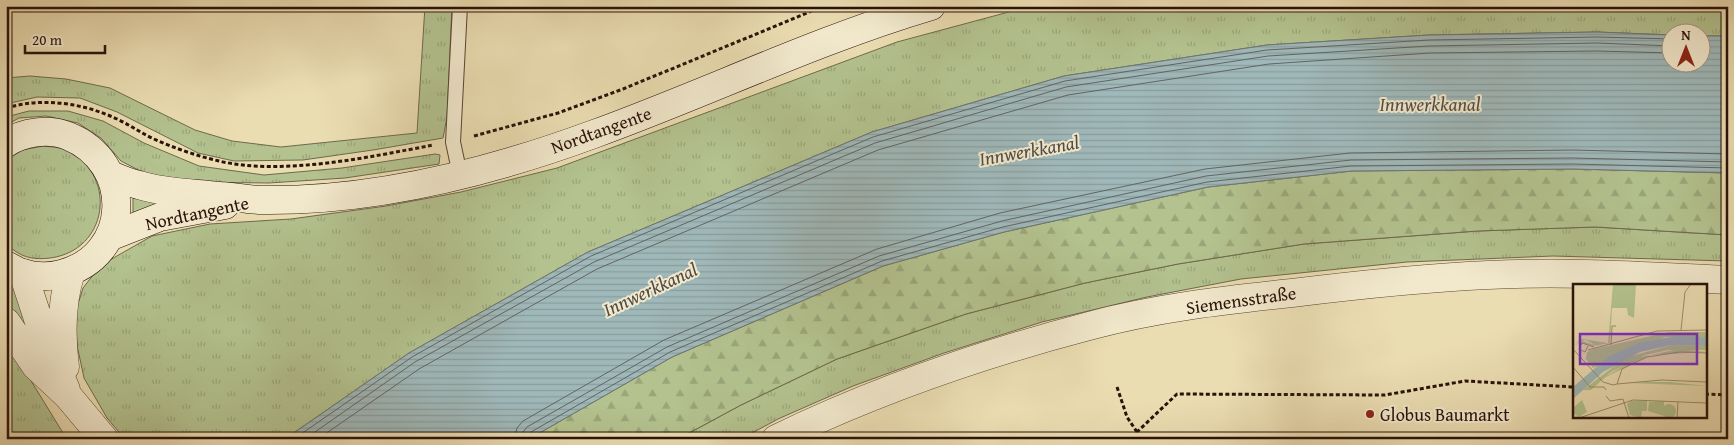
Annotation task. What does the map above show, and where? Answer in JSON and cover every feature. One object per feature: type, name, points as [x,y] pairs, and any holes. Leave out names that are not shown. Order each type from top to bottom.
[{"type":"street","name":"Nordtangente","points":[[109,237],[160,217],[257,200],[306,198],[376,191],[460,175],[515,161],[594,134],[820,44],[932,6]]},
{"type":"street","points":[[6,143],[29,133],[46,131],[78,140],[103,161],[111,175],[116,191],[117,206],[109,237],[99,252],[86,263],[71,272],[55,276],[39,276],[15,269]]},
{"type":"street","name":"Nordtangente","points":[[111,175],[141,186],[257,200]]},
{"type":"street","points":[[15,269],[40,325],[68,396]]},
{"type":"street","points":[[68,396],[63,351],[63,310],[71,272]]},
{"type":"street","name":"Siemensstraße","points":[[776,439],[900,386],[998,352],[1091,325],[1164,310],[1343,287],[1488,275],[1589,274],[1728,280]]},
{"type":"street","points":[[6,322],[36,366],[68,396],[104,439]]},
{"type":"lane","points":[[460,6],[452,142],[460,175]]},
{"type":"path","points":[[6,108],[43,102],[88,108],[117,119],[153,139],[186,152],[219,162],[248,166],[287,166],[381,155],[452,142],[558,113],[623,89],[824,6]]},
{"type":"path","points":[[1137,432],[1177,394],[1385,395],[1465,381],[1573,387]]},
{"type":"path","points":[[1117,387],[1127,417],[1137,432],[1137,439]]},
{"type":"path","points":[[1706,394],[1728,394]]},
{"type":"green space","points":[[425,6],[452,6],[447,117],[443,138],[303,160],[234,161],[198,153],[117,112],[80,98],[37,97],[6,104],[6,78],[30,76],[66,79],[110,88],[195,130],[232,141],[281,147],[417,133]]},
{"type":"green space","points":[[1031,6],[1728,6],[1728,36],[1712,36],[1712,22],[1662,22],[1662,35],[1597,32],[1429,35],[1267,45],[1064,76],[872,132],[588,252],[409,353],[285,439],[125,439],[107,418],[84,378],[77,345],[75,314],[83,288],[101,265],[152,236],[210,224],[291,219],[386,206],[461,192],[557,168],[897,42]]},
{"type":"green space","points":[[29,111],[68,111],[103,121],[144,143],[199,166],[264,175],[342,168],[435,154],[440,155],[439,164],[345,178],[269,183],[188,182],[144,173],[121,161],[101,138],[78,123],[46,116],[19,118],[6,125],[6,117]]},
{"type":"green space","points":[[43,146],[64,149],[82,161],[93,175],[99,191],[100,208],[96,224],[87,238],[74,250],[56,257],[39,259],[22,255],[6,244],[6,161],[22,150]]},
{"type":"green space","points":[[1573,169],[1728,173],[1728,235],[1595,227],[1478,231],[1304,244],[1178,264],[1085,283],[966,314],[837,359],[741,405],[678,439],[529,439],[672,357],[883,266],[1004,232],[1208,187],[1352,171]]},
{"type":"green space","points":[[133,193],[190,198],[133,215]]},
{"type":"green space","points":[[1595,227],[1728,235],[1728,261],[1553,256],[1407,262],[1241,279],[1147,297],[1042,322],[944,353],[853,386],[778,419],[741,439],[678,439],[741,405],[837,359],[966,314],[1085,283],[1178,264],[1304,244],[1478,231]]},
{"type":"green space","points":[[6,277],[14,283],[30,326],[25,328],[6,301]]},
{"type":"green space","points":[[6,340],[63,433],[67,439],[6,439]]},
{"type":"water","name":"Innwerkkanal","points":[[1597,32],[1662,35],[1662,72],[1712,72],[1712,36],[1728,36],[1728,173],[1573,169],[1352,171],[1208,187],[1004,232],[883,266],[672,357],[529,439],[285,439],[409,353],[588,252],[872,132],[1064,76],[1267,45],[1429,35]]},
{"type":"place","name":"Globus Baumarkt","points":[[1370,414]]}]
